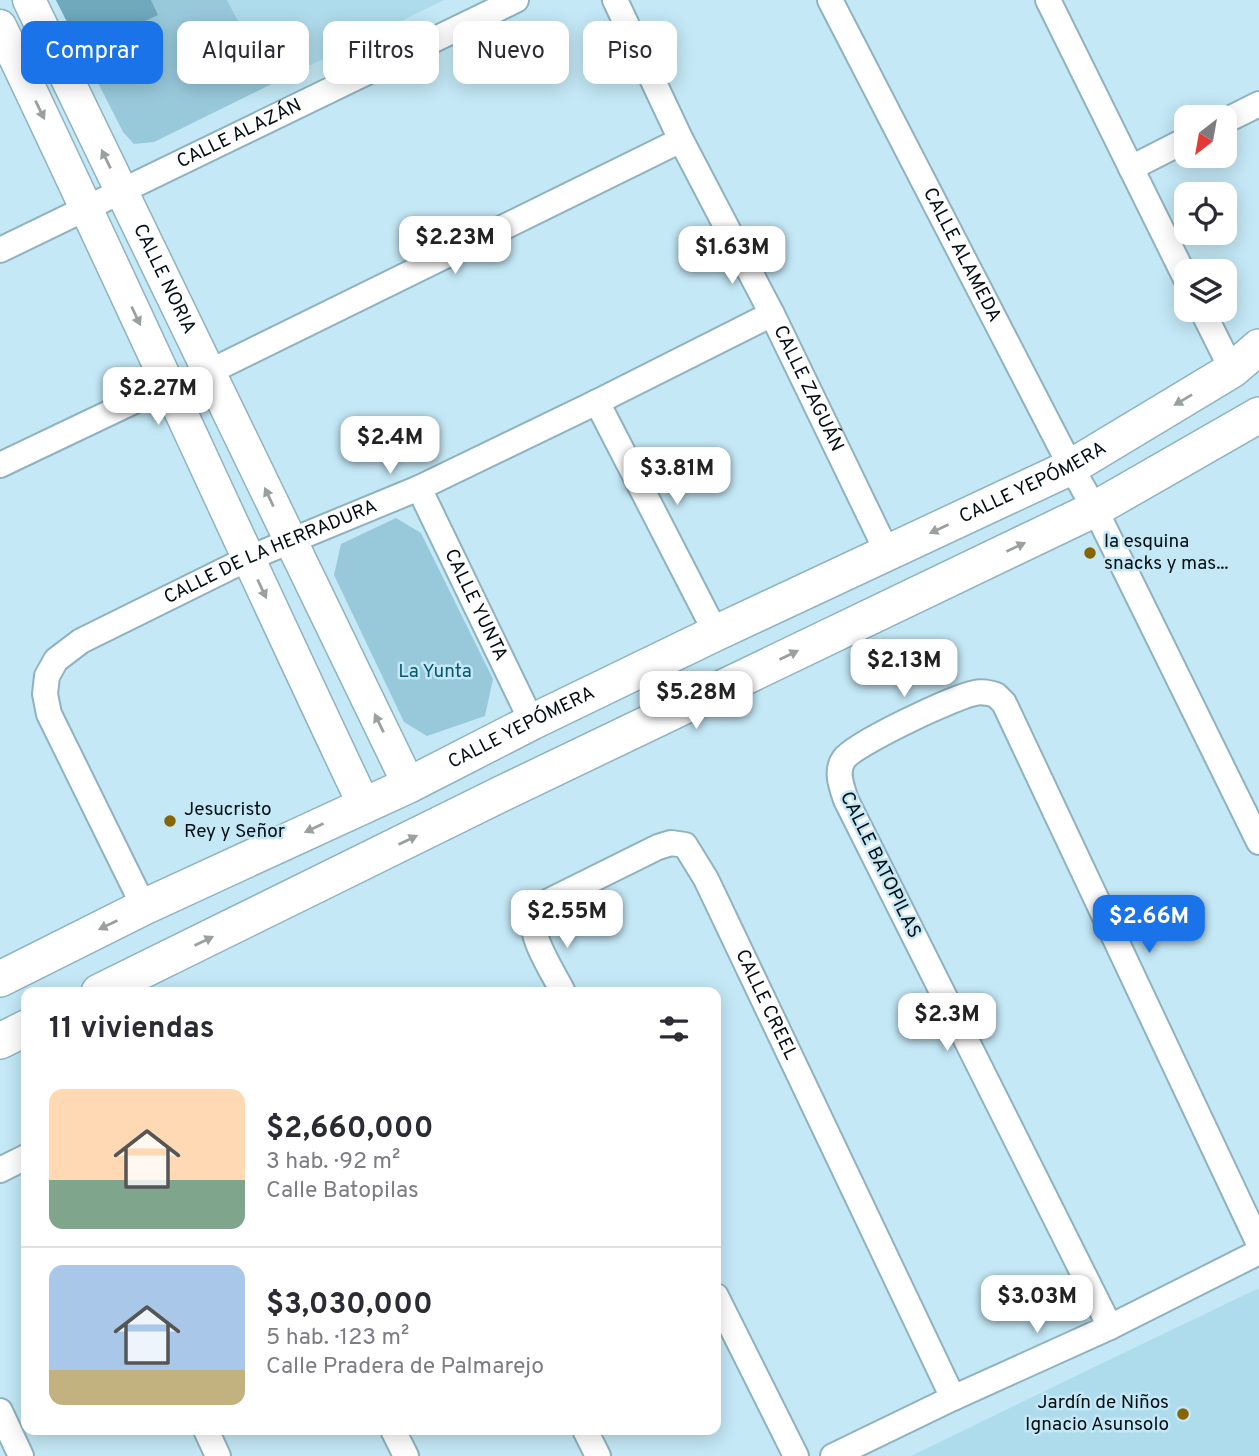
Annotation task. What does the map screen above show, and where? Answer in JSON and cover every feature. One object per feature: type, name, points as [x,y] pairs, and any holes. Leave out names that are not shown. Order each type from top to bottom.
[{"type":"main road","name":"CALLE YEPÓMERA","points":[[0,979],[144,907],[409,785],[716,633],[1071,467],[1232,370],[1259,347]]},
{"type":"main road","points":[[109,987],[563,764],[1095,509],[1257,423]]},
{"type":"main road","points":[[0,1041],[21,1030]]},
{"type":"street","name":"CALLE NORIA","points":[[29,0],[409,785]]},
{"type":"street","name":"CALLE ALAZÁN","points":[[0,250],[516,0]]},
{"type":"street","name":"CALLE ZAGUÁN","points":[[615,0],[681,140],[772,314],[888,554]]},
{"type":"street","name":"CALLE ALAMEDA","points":[[830,0],[1095,509],[1259,842]]},
{"type":"street","points":[[1048,0],[1176,259]]},
{"type":"street","name":"CALLE NORIA","points":[[0,26],[364,805]]},
{"type":"street","points":[[1237,115],[1259,104]]},
{"type":"street","points":[[209,372],[681,140]]},
{"type":"street","points":[[1131,168],[1174,146]]},
{"type":"street","name":"CALLE DE LA HERRADURA","points":[[144,907],[49,714],[45,694],[47,676],[56,660],[81,641],[247,559],[419,488],[772,314]]},
{"type":"street","points":[[1208,322],[1232,370]]},
{"type":"street","points":[[0,465],[168,385]]},
{"type":"street","points":[[597,402],[716,633]]},
{"type":"street","name":"CALLE YUNTA","points":[[419,488],[532,722]]},
{"type":"street","name":"CALLE BATOPILAS","points":[[1110,1328],[846,800],[840,776],[841,765],[845,757],[855,749],[914,719],[975,693],[996,695],[1004,703],[1259,1244]]},
{"type":"street","name":"CALLE CREEL","points":[[561,987],[536,935],[532,923],[534,912],[549,901],[658,847],[671,843],[685,845],[712,891],[953,1398]]},
{"type":"street","points":[[0,1171],[21,1160]]},
{"type":"street","points":[[833,1456],[953,1398],[1110,1328],[1259,1252]]},
{"type":"street","points":[[721,1306],[796,1456]]},
{"type":"street","points":[[0,1411],[22,1456]]},
{"type":"street","points":[[208,1435],[218,1456]]},
{"type":"street","points":[[396,1435],[406,1456]]},
{"type":"street","points":[[588,1435],[598,1456]]},
{"type":"shaded area","points":[[56,0],[151,0],[158,15],[146,21],[66,21]]},
{"type":"shaded area","points":[[227,0],[444,0],[401,21],[323,21],[323,59],[309,66],[309,21],[238,21]]},
{"type":"shaded area","name":"Jardín de Niños Ignacio Asunsolo","points":[[1259,1288],[1259,1456],[911,1456],[1086,1371]]},
{"type":"green space","points":[[56,0],[227,0],[238,21],[177,21],[177,84],[272,84],[154,142],[134,144],[123,132],[99,84],[163,84],[163,21],[67,21]]},
{"type":"green space","name":"La Yunta","points":[[396,518],[421,533],[493,679],[485,716],[427,736],[404,722],[334,575],[341,544]]},
{"type":"place","name":"la esquina snacks y mas...","points":[[1090,553]]},
{"type":"place","name":"Jesucristo Rey y Señor","points":[[170,821]]},
{"type":"place","name":"Jardín de Niños Ignacio Asunsolo","points":[[1183,1414]]}]
